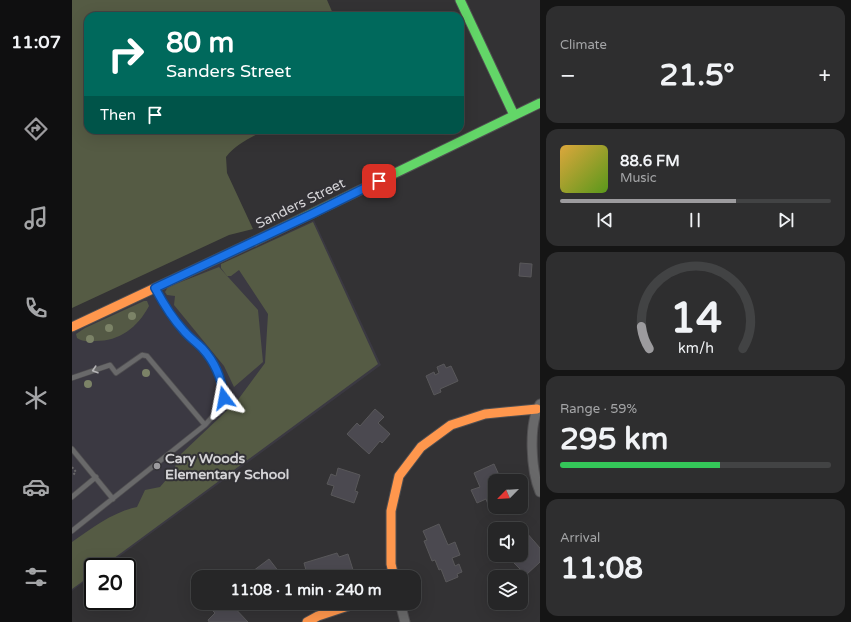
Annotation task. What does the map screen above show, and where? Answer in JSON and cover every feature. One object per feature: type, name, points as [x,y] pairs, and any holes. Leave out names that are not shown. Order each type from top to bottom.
[{"type":"street","points":[[460,0],[514,115]]},
{"type":"street","name":"Sanders Street","points":[[72,327],[312,214],[540,103]]},
{"type":"street","points":[[392,570],[391,564],[391,511],[399,476],[421,447],[451,425],[485,414],[539,407],[532,436],[531,449],[534,475],[540,492]]},
{"type":"street","points":[[307,622],[318,616],[336,610]]},
{"type":"street","points":[[402,610],[406,622]]},
{"type":"lane","points":[[72,531],[206,425],[222,406],[224,398],[223,388],[217,371],[203,350],[184,332],[165,308],[155,288]]},
{"type":"lane","points":[[72,378],[110,365],[116,373],[142,355],[147,356],[206,425]]},
{"type":"lane","points":[[72,449],[113,499]]},
{"type":"lane","points":[[72,497],[96,477]]},
{"type":"path","points":[[72,467],[76,472],[72,476]]},
{"type":"shaded area","name":"Cary Woods Elementary School","points":[[314,220],[381,365],[117,558],[84,558],[84,582],[72,591],[72,333]]},
{"type":"green space","points":[[72,0],[327,0],[332,12],[84,12],[84,134],[258,134],[239,145],[226,157],[227,173],[253,229],[229,235],[72,308]]},
{"type":"green space","points":[[313,222],[378,364],[114,558],[84,558],[84,580],[72,589],[72,542],[111,517],[128,509],[137,507],[145,490],[160,487],[172,473],[181,454],[237,401],[265,363],[268,314],[239,270],[231,276],[227,276],[221,268],[221,264]]},
{"type":"green space","points":[[219,267],[258,310],[263,362],[234,387],[224,366],[174,305],[175,296],[167,295],[165,292],[168,287]]},
{"type":"green space","points":[[147,301],[149,306],[144,314],[133,327],[120,336],[112,339],[95,341],[83,341],[77,338],[76,334],[85,328]]},
{"type":"building","points":[[520,263],[532,264],[531,277],[519,276]]},
{"type":"building","points":[[444,364],[446,368],[451,366],[458,381],[440,389],[441,392],[434,395],[426,376],[434,372],[435,375],[439,373],[437,367]]},
{"type":"building","points":[[375,409],[384,417],[378,423],[390,434],[382,443],[380,441],[369,454],[347,434],[357,423],[360,426]]},
{"type":"building","points":[[494,464],[499,474],[488,474],[488,504],[486,499],[477,503],[471,490],[480,487],[474,473]]},
{"type":"building","points":[[338,468],[360,475],[355,491],[358,492],[354,503],[331,495],[334,486],[327,484],[331,474],[336,476]]},
{"type":"building","points":[[439,524],[448,545],[455,542],[460,555],[452,558],[455,566],[459,564],[462,572],[457,574],[458,577],[446,582],[441,569],[439,570],[435,560],[432,561],[424,541],[427,540],[423,531]]},
{"type":"building","points":[[528,534],[540,548],[540,562],[528,573],[528,570],[521,570],[513,562],[528,562]]},
{"type":"building","points":[[337,553],[339,557],[348,554],[353,570],[306,570],[304,563]]},
{"type":"building","points":[[269,559],[278,570],[254,570]]},
{"type":"building","points":[[212,610],[237,610],[248,622],[209,622],[208,620],[215,613]]},
{"type":"traffic: fast","points":[[460,0],[514,115]]},
{"type":"traffic: fast","points":[[255,241],[540,103]]},
{"type":"traffic: slow","points":[[72,327],[255,241]]},
{"type":"traffic: slow","points":[[392,570],[391,564],[391,511],[399,476],[421,447],[451,425],[485,414],[537,409]]},
{"type":"traffic: slow","points":[[307,622],[318,616],[336,610]]},
{"type":"place","name":"Cary Woods Elementary School","points":[[157,466]]},
{"type":"route","points":[[224,398],[223,388],[212,362],[203,350],[184,332],[165,308],[155,288],[379,181]]}]
